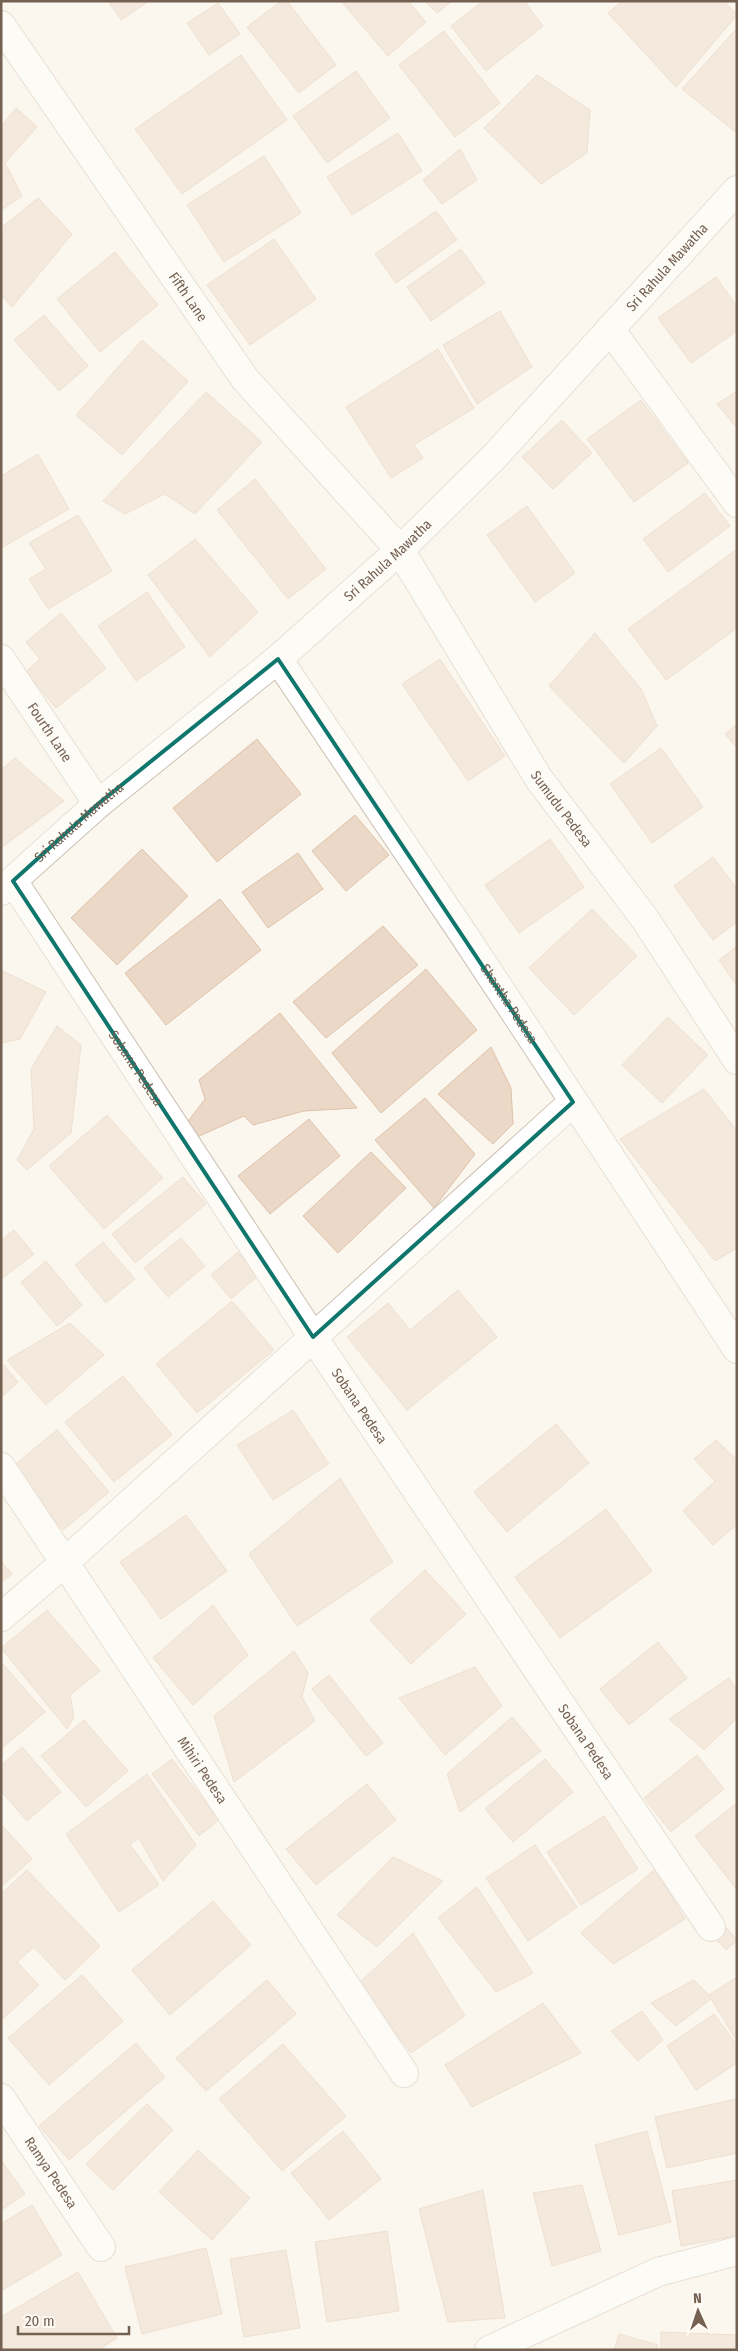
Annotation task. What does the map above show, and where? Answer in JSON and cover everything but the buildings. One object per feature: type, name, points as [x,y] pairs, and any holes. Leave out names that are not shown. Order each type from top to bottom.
[{"type":"street","name":"Fifth Lane","points":[[1,25],[245,379],[400,550]]},
{"type":"street","name":"Sri Rahula Mawatha","points":[[7,886],[98,804],[278,659],[400,550],[494,457],[737,190]]},
{"type":"street","points":[[610,329],[737,503]]},
{"type":"street","name":"Sumudu Pedesa","points":[[400,550],[539,779],[645,919],[737,1060]]},
{"type":"street","name":"Fourth Lane","points":[[1,659],[98,804]]},
{"type":"street","name":"Shantha Pedesa","points":[[278,659],[462,932],[737,1349]]},
{"type":"street","name":"Sobana Pedesa","points":[[7,886],[711,1927]]},
{"type":"street","points":[[1,1617],[64,1564],[573,1102]]},
{"type":"street","name":"Mihiri Pedesa","points":[[1,1467],[404,2073]]},
{"type":"street","name":"Ramya Pedesa","points":[[1,2098],[101,2246]]},
{"type":"street","points":[[489,2350],[658,2272],[737,2251]]},
{"type":"highlighted area","points":[[278,659],[573,1102],[313,1337],[13,881],[98,804]]}]
